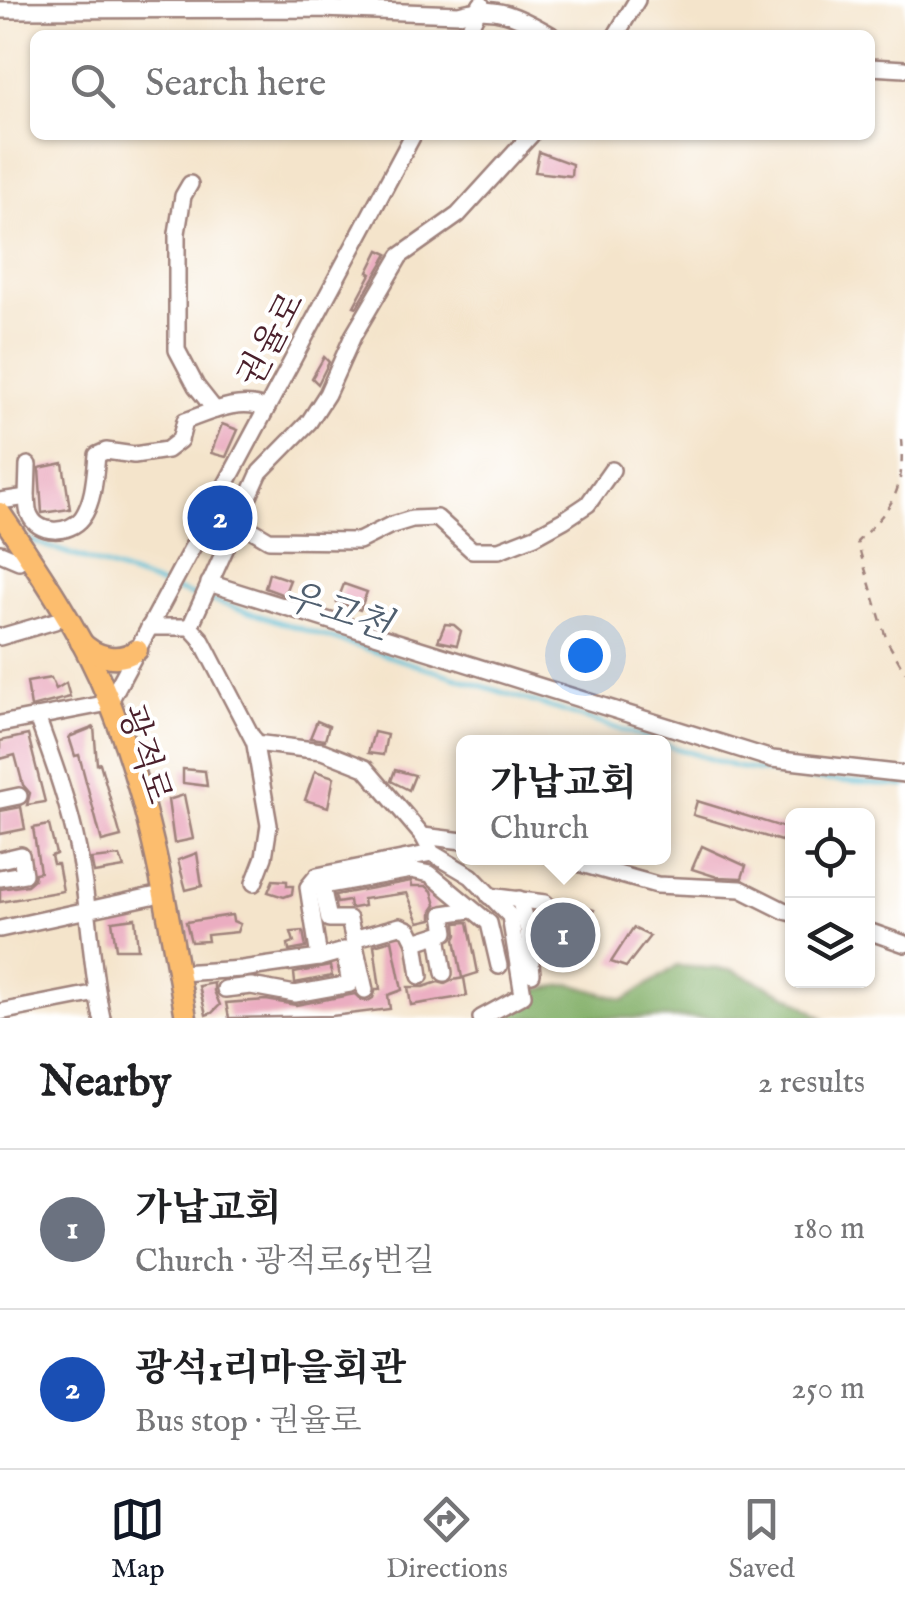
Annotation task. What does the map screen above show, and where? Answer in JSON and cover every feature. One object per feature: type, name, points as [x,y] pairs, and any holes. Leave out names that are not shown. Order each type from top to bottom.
[{"type":"main road","points":[[0,513],[15,555]]},
{"type":"main road","name":"광적로","points":[[0,530],[103,704],[134,770],[154,846],[186,1018]]},
{"type":"main road","name":"광적로","points":[[15,555],[77,636],[98,676],[152,896],[174,1018]]},
{"type":"main road","points":[[77,636],[85,647],[104,656],[128,656],[137,650]]},
{"type":"street","points":[[619,30],[637,0]]},
{"type":"street","points":[[0,10],[53,4],[312,4],[458,14],[481,4],[542,30]]},
{"type":"street","points":[[468,30],[481,4]]},
{"type":"street","points":[[875,67],[905,69]]},
{"type":"street","name":"권율로","points":[[153,620],[410,140]]},
{"type":"street","points":[[254,882],[264,857],[269,825],[254,740],[193,620],[260,472],[309,422],[400,256],[458,215],[526,140]]},
{"type":"street","points":[[190,184],[183,196],[177,233],[176,350],[215,410]]},
{"type":"street","points":[[28,465],[29,513],[36,524],[64,531],[79,522],[88,509],[96,455],[106,451],[134,455],[167,450],[180,440],[185,421],[253,403],[266,409]]},
{"type":"street","points":[[237,521],[270,540],[359,541],[412,519],[437,518],[472,550],[498,550],[535,536],[588,504],[612,470]]},
{"type":"street","points":[[0,501],[27,497]]},
{"type":"street","points":[[207,586],[772,759],[905,774]]},
{"type":"street","points":[[0,724],[103,704],[153,620],[193,620]]},
{"type":"street","points":[[0,636],[56,621]]},
{"type":"street","points":[[36,717],[67,799],[79,852],[102,1018]]},
{"type":"street","points":[[254,740],[322,751],[365,768],[432,852],[471,876],[510,916],[522,996],[481,1018]]},
{"type":"street","points":[[0,800],[19,796]]},
{"type":"street","points":[[422,836],[456,840]]},
{"type":"street","points":[[318,958],[308,887],[317,876],[432,852]]},
{"type":"street","points":[[0,860],[21,856],[24,874],[0,878]]},
{"type":"street","points":[[585,865],[657,885],[742,889],[785,911]]},
{"type":"street","points":[[225,989],[251,986],[295,994],[350,984],[349,919],[328,919],[322,886],[411,870],[430,874],[488,923],[500,966]]},
{"type":"street","points":[[0,929],[152,896]]},
{"type":"street","points":[[489,896],[544,903]]},
{"type":"street","points":[[520,899],[528,930],[532,974]]},
{"type":"street","points":[[415,942],[446,932],[443,914],[470,910]]},
{"type":"street","points":[[179,973],[318,958],[400,926],[409,930],[415,942],[420,976]]},
{"type":"street","points":[[875,933],[905,944]]},
{"type":"street","points":[[438,935],[444,973]]},
{"type":"street","points":[[351,945],[365,990]]},
{"type":"street","points":[[0,1012],[39,1011],[96,993]]},
{"type":"path","points":[[901,439],[904,467],[895,498],[856,542],[887,641],[905,672]]},
{"type":"green space","points":[[677,966],[733,970],[793,998],[823,1018],[493,1018],[528,991],[572,984],[624,1000]]},
{"type":"building","points":[[539,152],[572,164],[571,176],[535,172]]},
{"type":"building","points":[[379,250],[388,254],[357,307],[354,306],[371,274],[368,272]]},
{"type":"building","points":[[324,357],[329,362],[318,384],[312,378]]},
{"type":"building","points":[[222,424],[238,430],[226,457],[211,453]]},
{"type":"building","points":[[63,463],[70,509],[42,513],[39,468]]},
{"type":"building","points":[[269,573],[290,580],[284,595],[265,588]]},
{"type":"building","points":[[344,584],[367,592],[360,610],[337,602]]},
{"type":"building","points":[[445,624],[461,631],[457,645],[438,641]]},
{"type":"building","points":[[51,678],[56,689],[66,683],[70,697],[31,707],[27,682]]},
{"type":"building","points":[[317,721],[329,726],[325,740],[310,738]]},
{"type":"building","points":[[94,727],[97,764],[100,763],[121,837],[102,842],[79,755],[75,756],[69,737]]},
{"type":"building","points":[[374,732],[387,735],[383,755],[368,753]]},
{"type":"building","points":[[28,735],[45,802],[27,805],[30,793],[23,785],[15,755],[0,759],[0,741]]},
{"type":"building","points":[[183,769],[205,771],[207,786],[183,783]]},
{"type":"building","points":[[395,770],[415,775],[409,790],[391,781]]},
{"type":"building","points":[[315,771],[334,777],[328,807],[305,800]]},
{"type":"building","points":[[184,795],[193,839],[174,843],[168,800]]},
{"type":"building","points":[[697,801],[785,828],[785,837],[781,841],[693,815]]},
{"type":"building","points":[[21,807],[25,829],[0,834],[0,811]]},
{"type":"building","points":[[49,825],[56,854],[51,856],[53,864],[58,864],[63,891],[0,902],[0,889],[27,885],[40,872],[33,828]]},
{"type":"building","points":[[702,846],[746,866],[742,878],[717,877],[692,869]]},
{"type":"building","points":[[197,853],[202,886],[186,890],[178,860]]},
{"type":"building","points":[[120,856],[124,868],[94,873],[91,859]]},
{"type":"building","points":[[273,880],[287,881],[287,886],[293,886],[292,894],[284,897],[268,892]]},
{"type":"building","points":[[411,881],[412,886],[426,886],[432,891],[436,905],[432,919],[419,922],[407,893],[363,899],[364,906],[353,908],[349,901],[337,903],[335,895]]},
{"type":"building","points":[[572,903],[594,910],[585,932],[588,939],[576,951],[571,967],[542,959],[539,926],[541,919],[554,922],[555,913],[568,916]]},
{"type":"building","points":[[232,915],[233,921],[240,924],[237,932],[207,935],[208,941],[191,942],[186,922]]},
{"type":"building","points":[[135,918],[138,949],[116,949],[112,921]]},
{"type":"building","points":[[468,922],[478,973],[462,978],[456,923]]},
{"type":"building","points":[[633,928],[650,936],[626,967],[611,962]]},
{"type":"building","points":[[303,931],[306,948],[289,951],[288,944],[294,942],[291,932]]},
{"type":"building","points":[[392,940],[402,990],[388,995],[390,1009],[332,1016],[229,1018],[226,1003],[266,1000],[296,1005],[355,994],[368,1001],[380,989],[374,945]]},
{"type":"building","points":[[330,966],[332,976],[295,983],[294,973]]},
{"type":"building","points":[[464,978],[467,996],[411,1005],[408,987]]},
{"type":"building","points":[[214,983],[220,1005],[206,1015],[199,986]]},
{"type":"waterway","name":"우고천","points":[[26,539],[164,586]]},
{"type":"waterway","name":"우고천","points":[[173,589],[198,597]]},
{"type":"waterway","name":"우고천","points":[[207,599],[638,735]]},
{"type":"waterway","name":"우고천","points":[[671,747],[736,767],[809,779],[905,786]]},
{"type":"place","name":"광석1리마을회관","points":[[220,518]]},
{"type":"place","name":"가납교회","points":[[563,935]]}]
